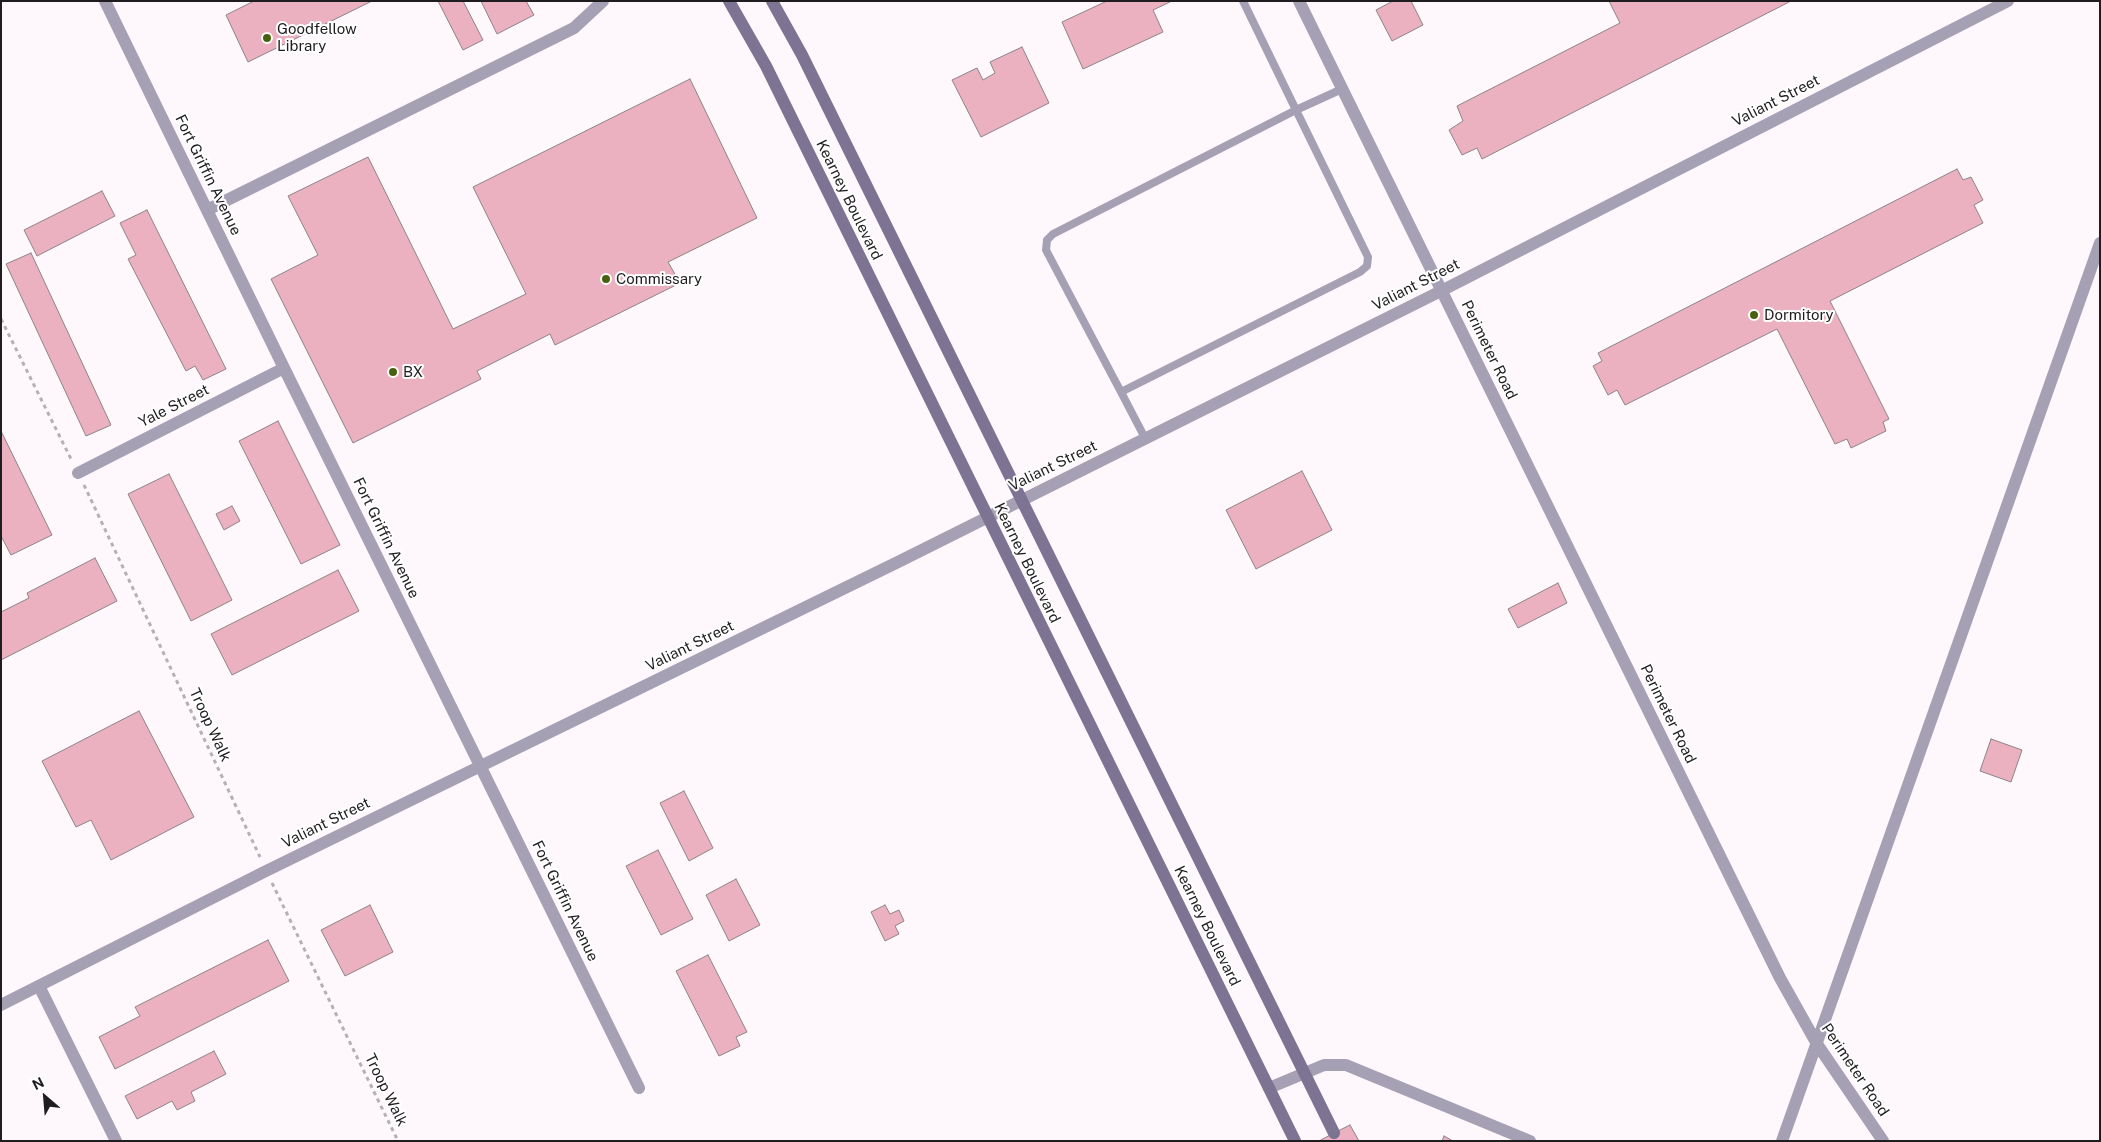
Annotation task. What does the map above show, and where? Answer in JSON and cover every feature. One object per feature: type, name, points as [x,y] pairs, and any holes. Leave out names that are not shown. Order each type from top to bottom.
[{"type":"street","name":"Fort Griffin Avenue","points":[[106,1],[284,368],[639,1088]]},
{"type":"street","points":[[207,210],[574,28],[603,1]]},
{"type":"street","name":"Kearney Boulevard","points":[[729,1],[766,66],[1294,1141]]},
{"type":"street","name":"Kearney Boulevard","points":[[772,1],[802,55],[1334,1133]]},
{"type":"street","name":"Perimeter Road","points":[[1299,1],[1780,978],[1817,1044],[1883,1141]]},
{"type":"street","name":"Valiant Street","points":[[1,1005],[266,871],[1441,291],[2008,1]]},
{"type":"street","points":[[1782,1141],[2100,243]]},
{"type":"street","name":"Yale Street","points":[[78,473],[284,368]]},
{"type":"street","points":[[39,986],[116,1141]]},
{"type":"street","points":[[1269,1088],[1304,1071],[1324,1065],[1346,1065],[1530,1141]]},
{"type":"lane","points":[[1121,392],[1360,272],[1367,266],[1368,257],[1243,1]]},
{"type":"lane","points":[[1145,438],[1046,250],[1047,240],[1053,234],[1342,88]]},
{"type":"path","name":"Troop Walk","points":[[1,319],[78,473],[266,871],[398,1141]]},
{"type":"building","name":"Goodfellow Library","points":[[254,1],[372,1],[248,62],[226,15]]},
{"type":"building","points":[[438,1],[463,1],[483,40],[463,50]]},
{"type":"building","points":[[481,1],[526,1],[534,15],[497,34]]},
{"type":"building","points":[[1107,1],[1172,1],[1153,10],[1163,32],[1083,69],[1062,22]]},
{"type":"building","points":[[1393,1],[1411,1],[1423,25],[1392,41],[1376,10]]},
{"type":"building","points":[[1609,1],[1791,1],[1482,159],[1477,148],[1462,155],[1449,130],[1463,121],[1457,106],[1620,23]]},
{"type":"building","points":[[1022,47],[1049,103],[981,137],[952,80],[977,68],[983,80],[995,73],[990,62]]},
{"type":"building","points":[[690,79],[757,218],[668,262],[680,283],[555,345],[550,334],[477,371],[481,379],[353,443],[271,279],[318,255],[288,196],[368,157],[453,329],[526,294],[473,187]]},
{"type":"building","name":"Dormitory","points":[[1957,169],[1963,180],[1971,177],[1983,200],[1974,205],[1983,223],[1830,301],[1889,419],[1883,422],[1886,431],[1851,448],[1847,439],[1835,444],[1777,329],[1625,405],[1617,390],[1608,395],[1593,366],[1602,361],[1598,353]]},
{"type":"building","points":[[102,191],[115,216],[37,256],[24,230]]},
{"type":"building","points":[[147,210],[226,369],[203,380],[195,366],[186,371],[128,259],[136,255],[120,223]]},
{"type":"building","points":[[31,253],[111,425],[86,436],[6,264]]},
{"type":"building","points":[[278,421],[340,545],[301,564],[239,441]]},
{"type":"building","points":[[1,431],[52,535],[11,555],[1,536]]},
{"type":"building","points":[[1302,471],[1332,530],[1256,569],[1226,510]]},
{"type":"building","points":[[169,474],[232,600],[191,621],[128,494]]},
{"type":"building","points":[[232,506],[240,521],[224,530],[216,514]]},
{"type":"building","points":[[95,558],[117,601],[1,660],[1,612],[29,598],[27,593]]},
{"type":"building","points":[[338,570],[359,611],[232,675],[211,634]]},
{"type":"building","points":[[1558,583],[1567,603],[1518,628],[1508,609]]},
{"type":"building","points":[[139,711],[194,817],[111,860],[91,820],[76,827],[42,761]]},
{"type":"building","points":[[1991,739],[2022,750],[2011,782],[1980,771]]},
{"type":"building","points":[[684,791],[713,848],[689,861],[660,803]]},
{"type":"building","points":[[658,850],[693,919],[661,935],[626,866]]},
{"type":"building","points":[[736,879],[760,925],[729,941],[706,895]]},
{"type":"building","points":[[370,905],[393,952],[345,976],[321,930]]},
{"type":"building","points":[[885,905],[890,914],[899,910],[904,921],[895,926],[899,934],[885,941],[871,912]]},
{"type":"building","points":[[268,940],[289,981],[115,1069],[99,1037],[140,1016],[135,1007]]},
{"type":"building","points":[[708,955],[747,1032],[736,1037],[740,1046],[719,1056],[676,971]]},
{"type":"building","points":[[214,1051],[226,1074],[191,1092],[195,1101],[177,1110],[172,1101],[137,1119],[125,1096]]},
{"type":"building","points":[[1350,1125],[1359,1141],[1319,1141],[1334,1133]]},
{"type":"building","points":[[1444,1136],[1453,1141],[1442,1141]]},
{"type":"place","name":"Goodfellow Library","points":[[267,38]]},
{"type":"place","name":"Commissary","points":[[606,279]]},
{"type":"place","name":"Dormitory","points":[[1754,315]]},
{"type":"place","name":"BX","points":[[393,372]]}]
